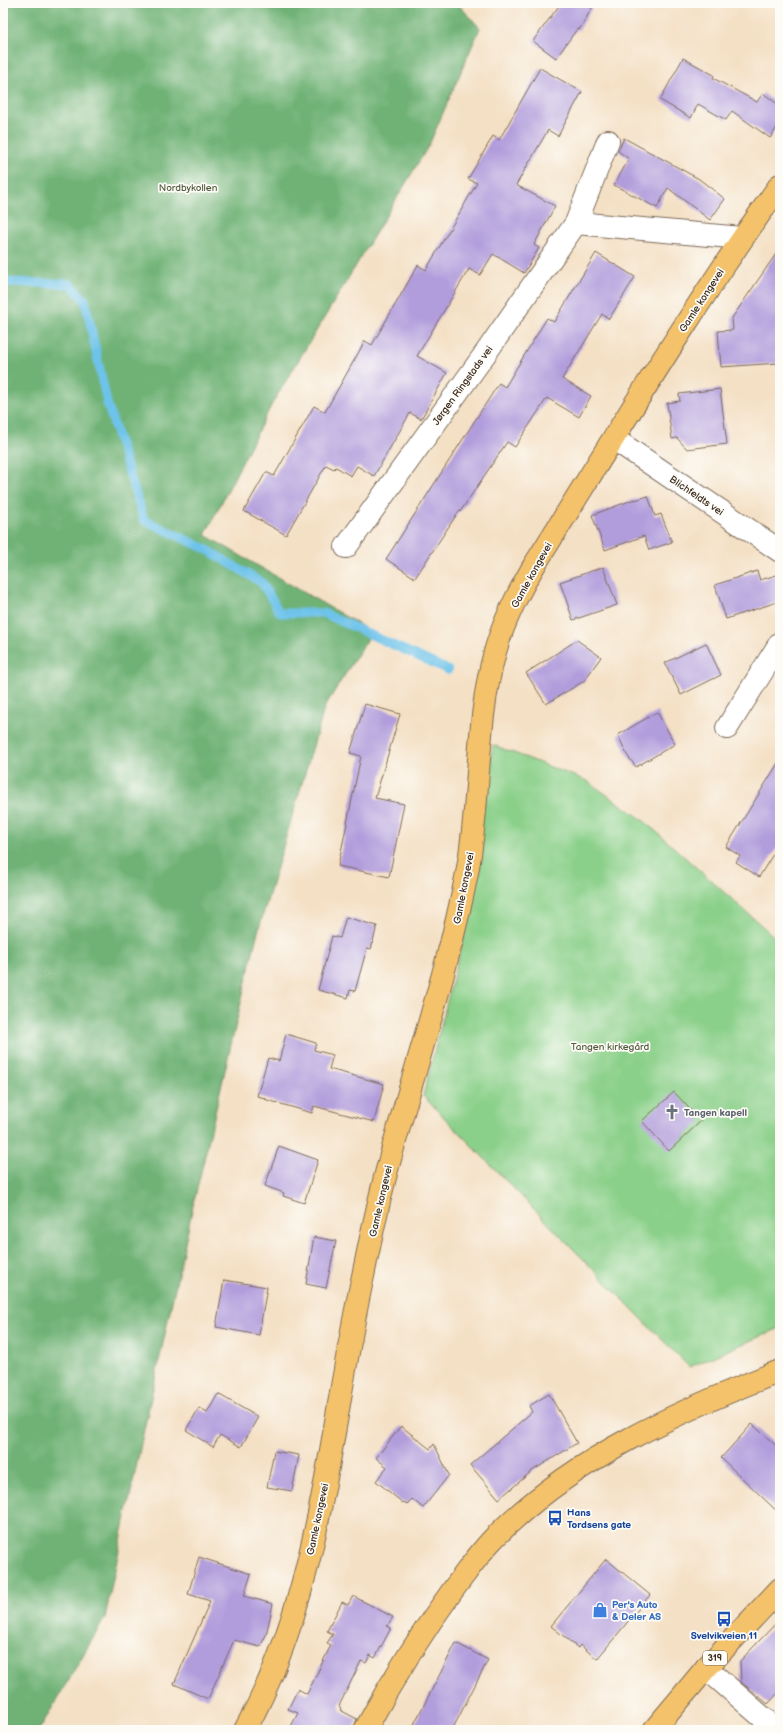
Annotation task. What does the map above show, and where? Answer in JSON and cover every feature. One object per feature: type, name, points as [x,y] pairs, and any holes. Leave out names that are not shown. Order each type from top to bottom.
[{"type":"main road","name":"Gamle kongevei","points":[[245,1730],[270,1681],[281,1654],[304,1582],[318,1517],[362,1280],[390,1160],[444,971],[459,912],[475,822],[485,704],[495,654],[511,610],[523,584],[691,315],[742,238],[780,185]]},
{"type":"main road","points":[[365,1730],[404,1663],[434,1616],[473,1562],[494,1538],[516,1517],[566,1477],[598,1456],[634,1436],[690,1408],[780,1371]]},
{"type":"main road","name":"319","points":[[654,1730],[706,1668],[780,1589]]},
{"type":"street","name":"Jørgen Ringstads vei","points":[[346,547],[485,354],[576,222],[608,141]]},
{"type":"street","points":[[576,222],[742,238]]},
{"type":"street","name":"Blichfeldts vei","points":[[614,439],[780,551]]},
{"type":"street","points":[[727,728],[780,643]]},
{"type":"street","points":[[706,1668],[777,1730]]},
{"type":"green space","name":"Nordbykollen","points":[[3,3],[457,3],[480,28],[429,145],[272,404],[205,535],[372,632],[325,706],[257,935],[193,1206],[142,1439],[105,1618],[39,1730],[3,1730]]},
{"type":"green space","name":"Tangen kirkegård","points":[[493,745],[587,781],[643,820],[780,942],[780,1328],[689,1367],[423,1096],[463,939]]},
{"type":"building","points":[[561,3],[595,3],[579,30],[577,29],[556,58],[533,41]]},
{"type":"building","points":[[683,58],[714,75],[713,78],[757,102],[763,93],[780,106],[780,123],[770,138],[732,111],[726,120],[698,104],[691,118],[660,100]]},
{"type":"building","points":[[540,68],[582,92],[558,136],[548,130],[516,185],[555,206],[534,245],[539,248],[524,273],[493,254],[480,275],[469,269],[417,356],[447,373],[421,419],[410,413],[374,476],[357,466],[351,476],[336,467],[334,469],[326,465],[286,535],[244,511],[266,472],[274,476],[314,406],[325,412],[365,341],[372,345],[418,265],[426,270],[477,183],[468,179],[493,136],[499,140]]},
{"type":"building","points":[[624,138],[699,179],[725,199],[710,220],[668,188],[657,208],[614,185],[629,159],[618,151]]},
{"type":"building","points":[[780,248],[780,326],[777,331],[779,363],[721,367],[718,331],[733,330],[732,318]]},
{"type":"building","points":[[596,253],[635,277],[609,319],[602,314],[562,379],[591,396],[579,417],[547,398],[515,447],[507,442],[415,578],[386,559],[499,383],[505,387],[547,318],[554,322]]},
{"type":"building","points":[[720,389],[727,444],[687,449],[677,438],[672,439],[667,403],[680,401],[679,394]]},
{"type":"building","points":[[648,496],[655,516],[661,514],[672,542],[649,550],[644,536],[605,550],[592,515],[635,499]]},
{"type":"building","points":[[603,567],[617,605],[573,620],[560,582]]},
{"type":"building","points":[[757,571],[760,580],[780,574],[780,601],[726,619],[715,585]]},
{"type":"building","points":[[577,640],[601,657],[584,681],[546,704],[526,673]]},
{"type":"building","points":[[706,643],[721,675],[681,695],[665,663]]},
{"type":"building","points":[[365,704],[400,714],[375,798],[404,804],[389,877],[338,866],[361,756],[350,753]]},
{"type":"building","points":[[657,712],[675,744],[636,767],[627,755],[618,735]]},
{"type":"building","points":[[780,760],[780,843],[759,877],[736,862],[740,856],[726,847]]},
{"type":"building","points":[[346,917],[377,926],[371,949],[367,948],[355,991],[350,990],[348,998],[318,990],[332,936],[340,938]]},
{"type":"building","points":[[286,1034],[316,1043],[314,1050],[333,1055],[329,1069],[384,1084],[374,1122],[314,1106],[312,1113],[257,1096],[268,1058],[279,1061]]},
{"type":"building","name":"Tangen kapell","points":[[674,1092],[701,1121],[669,1151],[642,1121]]},
{"type":"building","points":[[279,1146],[318,1160],[304,1203],[283,1196],[284,1193],[265,1186]]},
{"type":"building","points":[[314,1237],[336,1241],[326,1288],[306,1284]]},
{"type":"building","points":[[224,1280],[267,1287],[259,1335],[216,1327]]},
{"type":"building","points":[[218,1394],[258,1417],[241,1447],[220,1435],[213,1447],[186,1430],[199,1408],[207,1413]]},
{"type":"building","points":[[549,1394],[577,1443],[532,1471],[499,1499],[470,1465],[532,1412],[529,1406]]},
{"type":"building","points":[[752,1424],[780,1449],[780,1514],[721,1458]]},
{"type":"building","points":[[401,1426],[430,1449],[434,1444],[449,1475],[423,1508],[412,1499],[407,1504],[404,1502],[403,1503],[376,1481],[387,1467],[376,1458]]},
{"type":"building","points":[[274,1451],[299,1455],[292,1491],[267,1487]]},
{"type":"building","points":[[199,1557],[251,1574],[244,1596],[273,1604],[266,1635],[260,1647],[234,1640],[208,1699],[174,1684],[210,1601],[188,1594]]},
{"type":"building","name":"Per's Auto & Deler AS","points":[[606,1559],[650,1595],[597,1659],[580,1645],[578,1648],[551,1626]]},
{"type":"building","points":[[353,1596],[393,1617],[387,1626],[391,1628],[375,1658],[370,1655],[366,1663],[361,1661],[339,1706],[341,1708],[340,1710],[357,1719],[353,1730],[289,1730],[298,1713],[288,1709],[298,1689],[307,1694],[331,1645],[327,1643],[333,1634],[327,1631],[342,1602],[348,1605]]},
{"type":"building","points":[[780,1619],[780,1691],[768,1704],[741,1682],[740,1661]]},
{"type":"building","points":[[456,1643],[488,1660],[452,1730],[411,1730]]},
{"type":"waterway","points":[[3,282],[70,284],[85,300],[107,403],[144,520],[206,549],[262,583],[280,613],[323,613],[448,670]]},
{"type":"place","name":"Tangen kapell","points":[[672,1112]]},
{"type":"place","name":"Hans Tordsens gate","points":[[555,1518]]},
{"type":"place","name":"Per's Auto & Deler AS","points":[[600,1610]]},
{"type":"place","name":"Svelvikveien 11","points":[[724,1619]]}]
